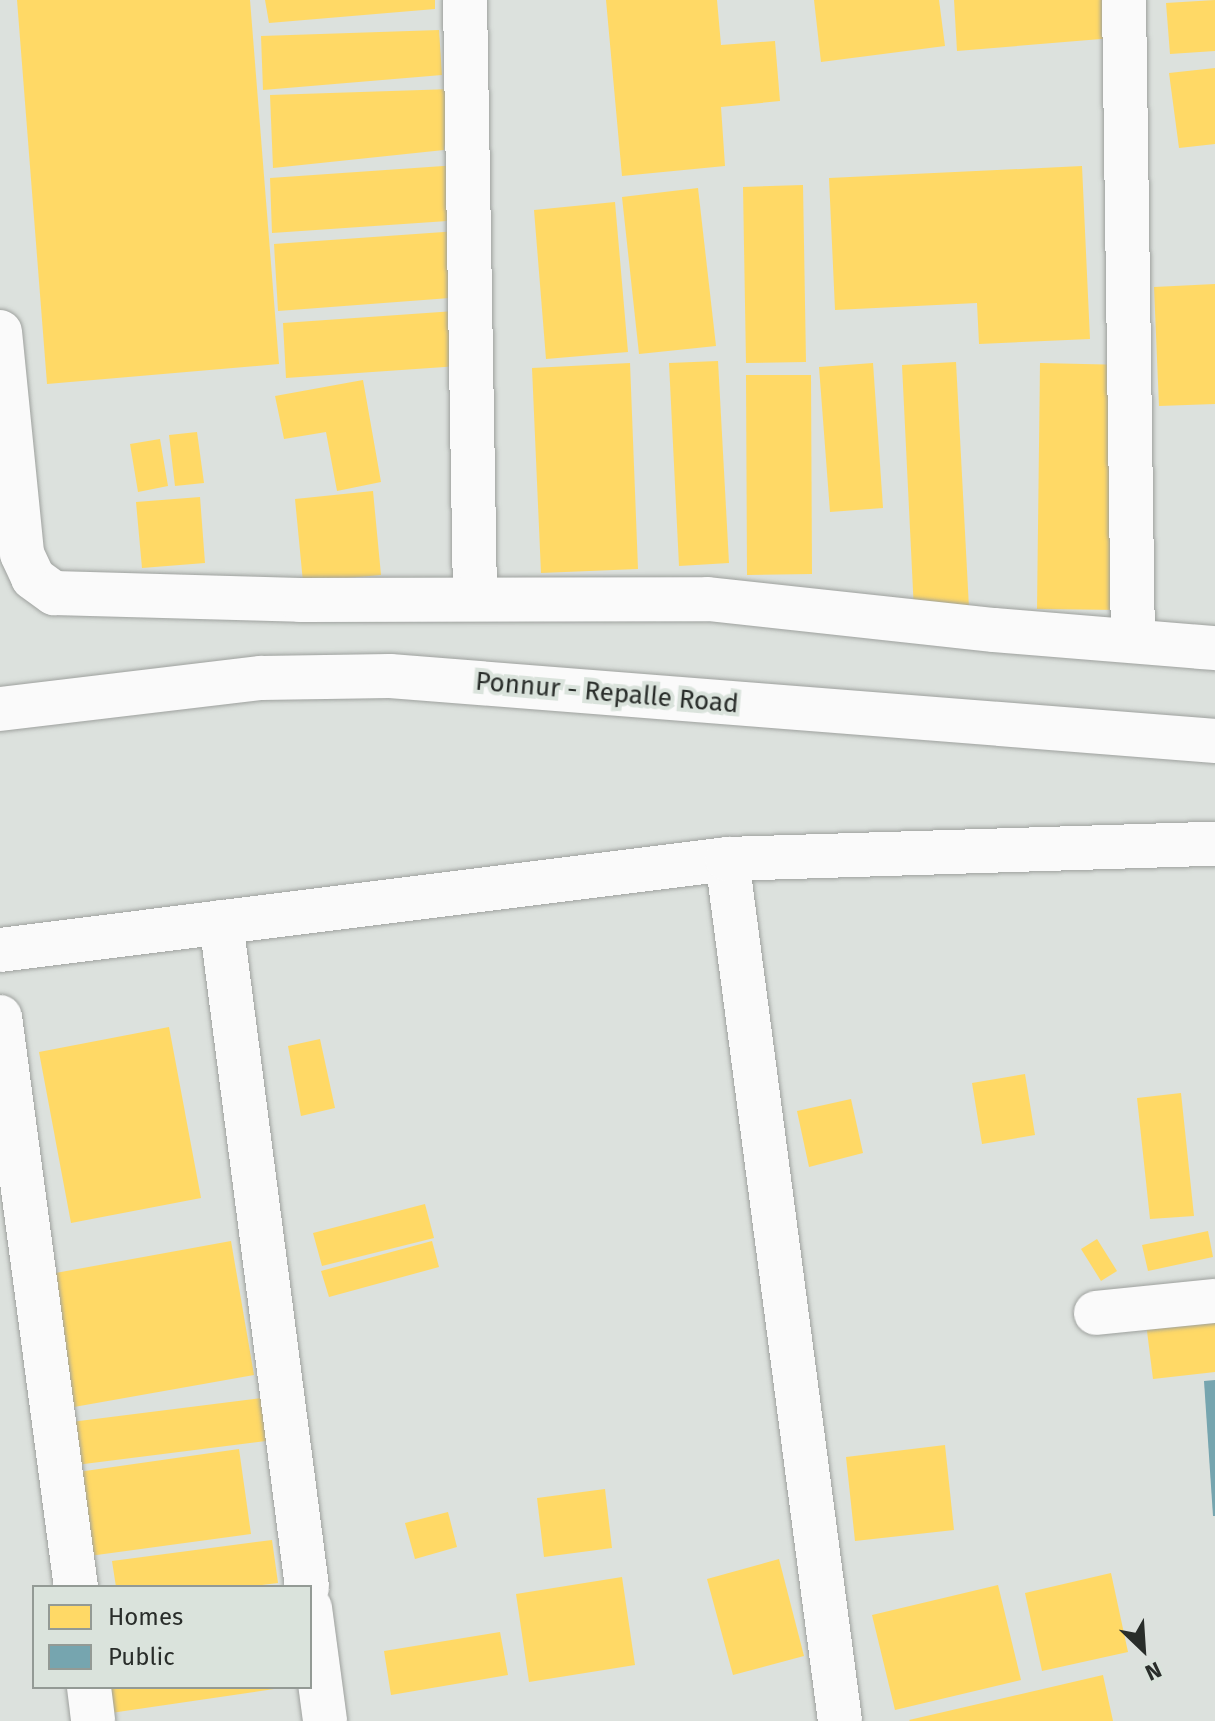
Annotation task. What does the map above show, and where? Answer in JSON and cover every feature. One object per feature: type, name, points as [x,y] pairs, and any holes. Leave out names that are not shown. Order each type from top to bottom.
[{"type":"street","points":[[465,0],[475,597]]},
{"type":"street","points":[[1124,0],[1133,641]]},
{"type":"street","points":[[0,332],[22,554],[33,578],[54,593],[300,600],[475,597],[708,599],[994,630],[1215,648]]},
{"type":"street","name":"Ponnur - Repalle Road","points":[[0,709],[261,678],[390,676],[1215,741]]},
{"type":"street","points":[[0,950],[727,859],[1215,844]]},
{"type":"street","points":[[727,859],[840,1721]]},
{"type":"street","points":[[221,922],[307,1585]]},
{"type":"street","points":[[0,1017],[76,1585]]},
{"type":"street","points":[[1096,1313],[1215,1301]]},
{"type":"street","points":[[312,1623],[325,1721]]},
{"type":"street","points":[[89,1689],[93,1721]]},
{"type":"building: Homes","points":[[17,0],[250,0],[279,364],[47,384]]},
{"type":"building: Homes","points":[[265,0],[435,0],[435,9],[269,23]]},
{"type":"building: Homes","points":[[606,0],[717,0],[721,45],[775,41],[780,101],[721,107],[725,166],[622,176]]},
{"type":"building: Homes","points":[[814,0],[939,0],[945,46],[821,62]]},
{"type":"building: Homes","points":[[954,0],[1111,0],[1113,38],[957,51]]},
{"type":"building: Homes","points":[[1215,0],[1215,51],[1170,54],[1166,3]]},
{"type":"building: Homes","points":[[439,30],[442,75],[263,90],[261,36]]},
{"type":"building: Homes","points":[[1215,68],[1215,144],[1179,148],[1169,73]]},
{"type":"building: Homes","points":[[452,89],[444,150],[273,168],[270,95]]},
{"type":"building: Homes","points":[[458,165],[462,220],[272,233],[270,178]]},
{"type":"building: Homes","points":[[1082,166],[1090,339],[979,344],[977,303],[835,310],[829,178]]},
{"type":"building: Homes","points":[[803,185],[806,362],[746,363],[743,187]]},
{"type":"building: Homes","points":[[698,188],[716,346],[639,354],[622,197]]},
{"type":"building: Homes","points":[[615,202],[628,352],[546,359],[534,210]]},
{"type":"building: Homes","points":[[458,231],[463,297],[278,311],[274,244]]},
{"type":"building: Homes","points":[[1215,284],[1215,404],[1159,406],[1154,287]]},
{"type":"building: Homes","points":[[455,311],[459,366],[286,378],[283,323]]},
{"type":"building: Homes","points":[[718,361],[729,563],[679,566],[669,363]]},
{"type":"building: Homes","points":[[956,362],[969,608],[914,611],[902,365]]},
{"type":"building: Homes","points":[[630,363],[638,569],[541,573],[532,368]]},
{"type":"building: Homes","points":[[873,363],[883,508],[830,512],[819,367]]},
{"type":"building: Homes","points":[[1040,363],[1127,365],[1124,610],[1037,609]]},
{"type":"building: Homes","points":[[746,375],[811,375],[812,574],[747,575]]},
{"type":"building: Homes","points":[[363,380],[381,482],[337,491],[326,432],[284,439],[275,396]]},
{"type":"building: Homes","points":[[197,432],[204,483],[175,486],[169,435]]},
{"type":"building: Homes","points":[[160,439],[168,486],[138,492],[130,444]]},
{"type":"building: Homes","points":[[373,491],[381,575],[303,582],[295,499]]},
{"type":"building: Homes","points":[[200,497],[205,563],[142,568],[136,502]]},
{"type":"building: Homes","points":[[169,1027],[201,1198],[71,1223],[39,1052]]},
{"type":"building: Homes","points":[[320,1039],[335,1108],[301,1116],[288,1046]]},
{"type":"building: Homes","points":[[1025,1074],[1035,1135],[982,1144],[972,1083]]},
{"type":"building: Homes","points":[[1181,1093],[1194,1216],[1150,1219],[1137,1098]]},
{"type":"building: Homes","points":[[851,1099],[863,1153],[809,1167],[797,1111]]},
{"type":"building: Homes","points":[[425,1204],[434,1238],[322,1266],[313,1233]]},
{"type":"building: Homes","points":[[1208,1231],[1213,1257],[1148,1271],[1142,1245]]},
{"type":"building: Homes","points":[[1097,1239],[1117,1271],[1101,1281],[1081,1249]]},
{"type":"building: Homes","points":[[231,1241],[254,1375],[74,1407],[50,1274]]},
{"type":"building: Homes","points":[[432,1241],[439,1267],[329,1297],[321,1271]]},
{"type":"building: Homes","points":[[1215,1321],[1215,1372],[1153,1379],[1146,1323]]},
{"type":"building: Homes","points":[[261,1398],[266,1441],[76,1465],[71,1422]]},
{"type":"building: Homes","points":[[945,1445],[954,1530],[855,1541],[846,1457]]},
{"type":"building: Homes","points":[[239,1449],[251,1534],[82,1557],[71,1473]]},
{"type":"building: Homes","points":[[605,1489],[612,1548],[544,1557],[537,1498]]},
{"type":"building: Homes","points":[[448,1512],[457,1547],[415,1559],[405,1523]]},
{"type":"building: Homes","points":[[272,1540],[278,1583],[116,1585],[112,1561]]},
{"type":"building: Homes","points":[[779,1559],[804,1656],[733,1675],[707,1579]]},
{"type":"building: Homes","points":[[1111,1573],[1128,1652],[1042,1671],[1025,1593]]},
{"type":"building: Homes","points":[[622,1577],[635,1665],[529,1682],[516,1594]]},
{"type":"building: Homes","points":[[998,1585],[1021,1680],[895,1710],[872,1615]]},
{"type":"building: Homes","points":[[500,1632],[508,1675],[391,1695],[384,1651]]},
{"type":"building: Homes","points":[[1103,1675],[1113,1721],[909,1720]]},
{"type":"building: Homes","points":[[99,1689],[274,1689],[104,1714]]},
{"type":"building: Public","points":[[1215,1380],[1215,1516],[1213,1516],[1204,1381]]}]
